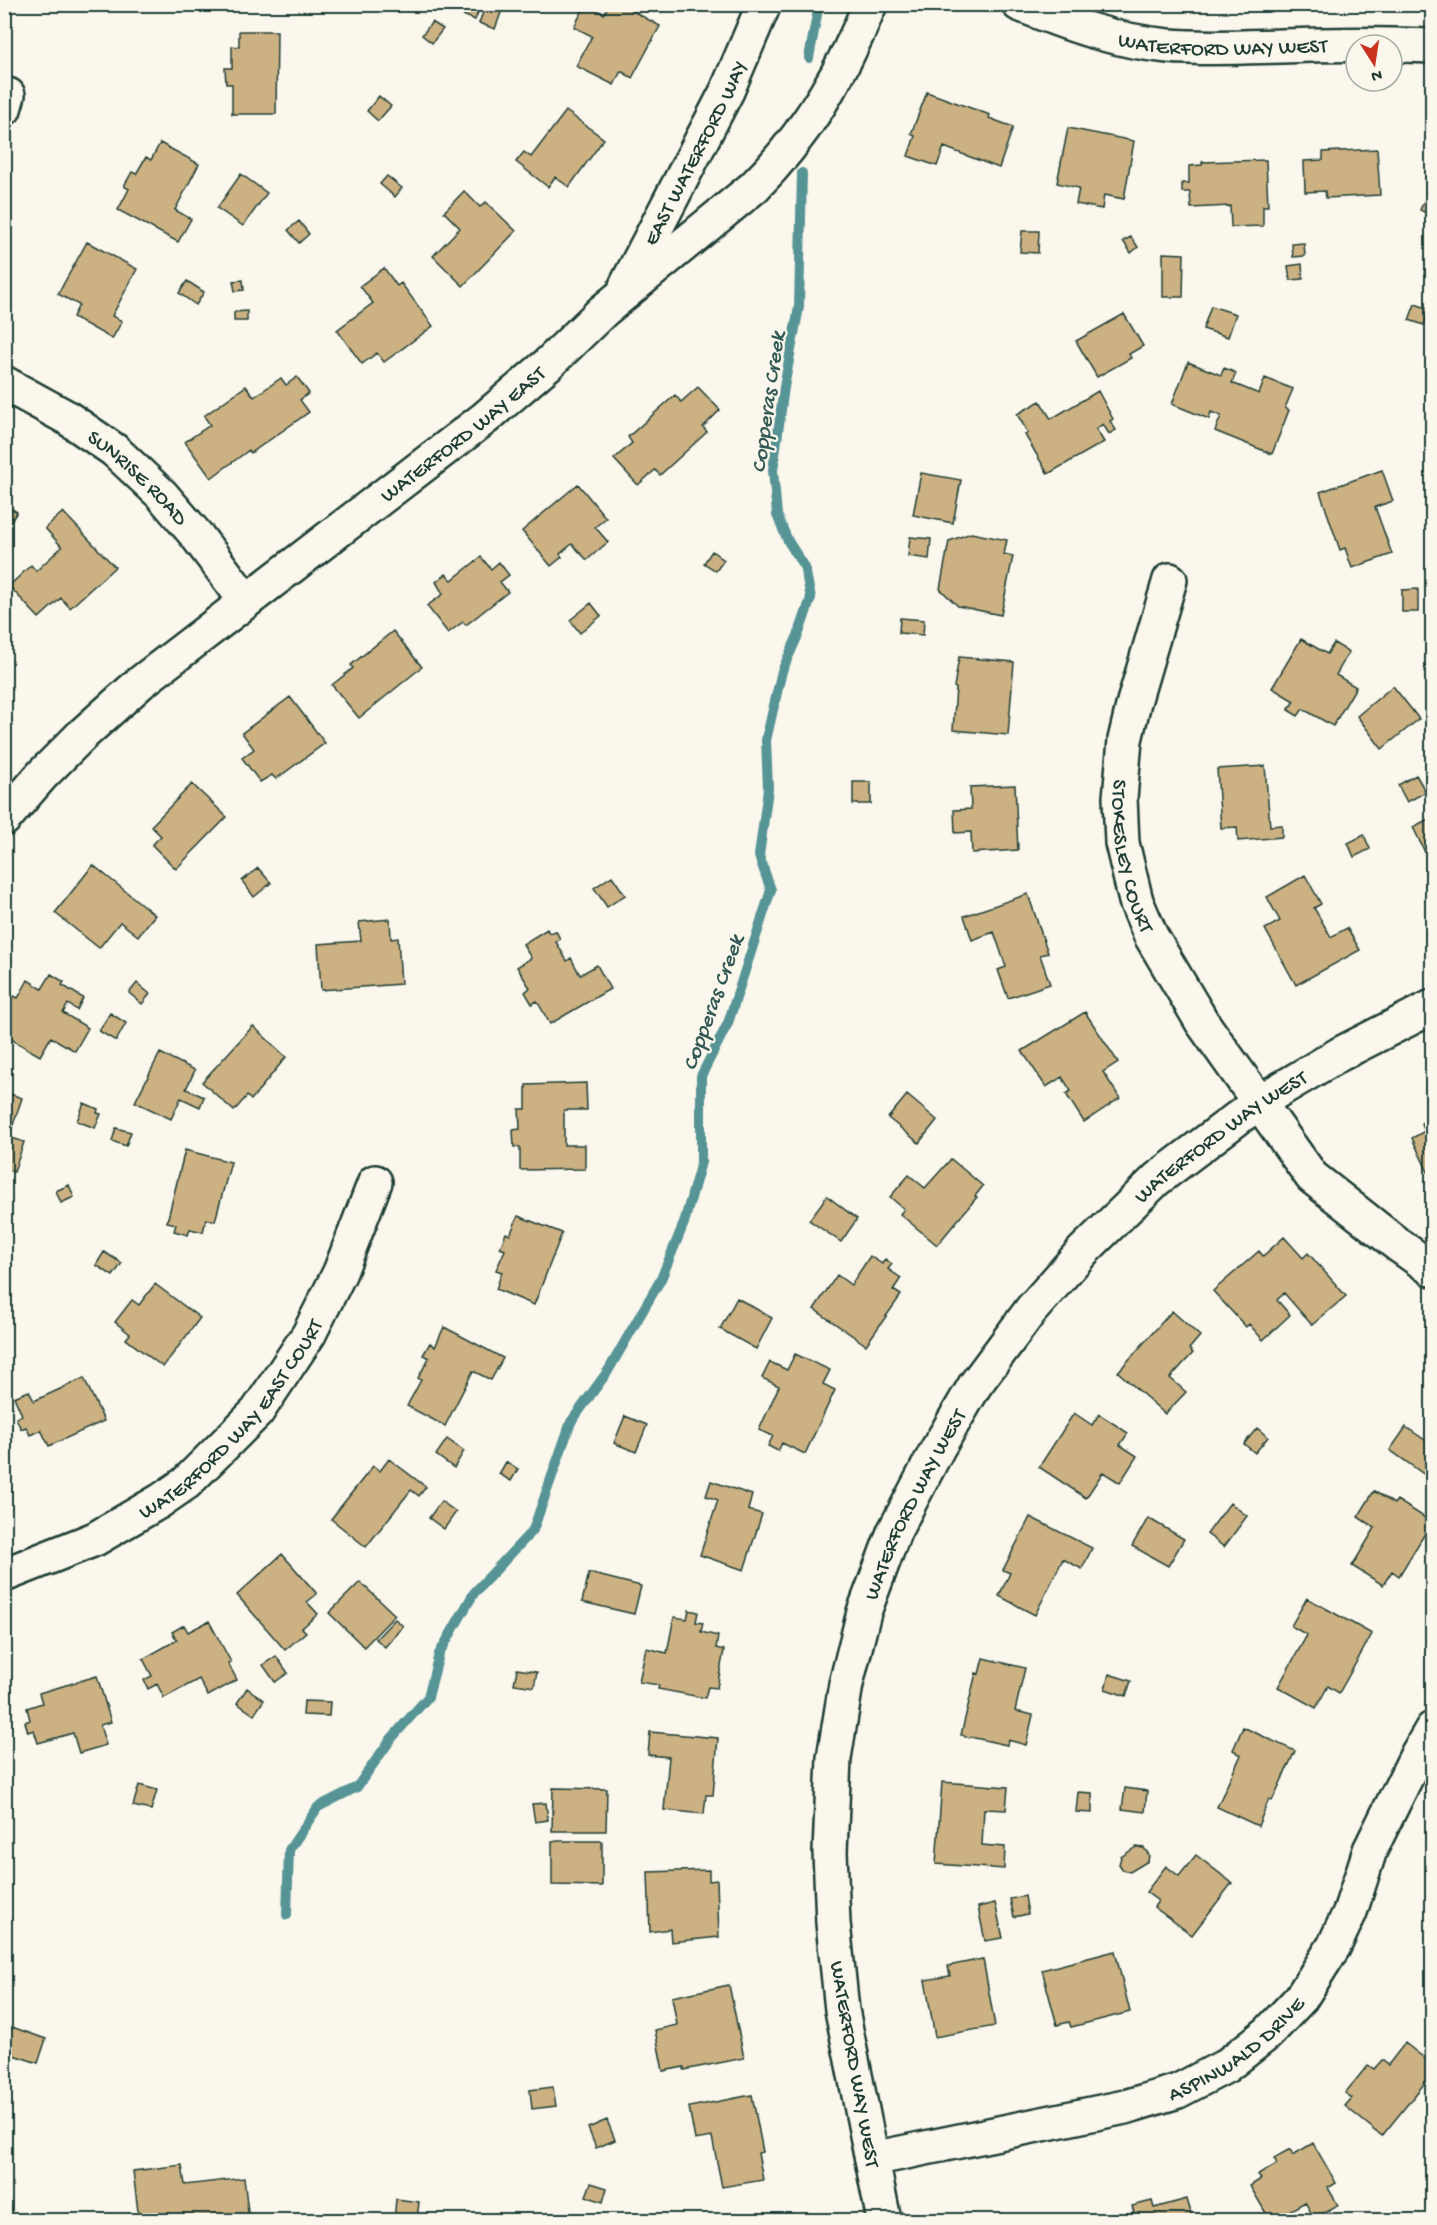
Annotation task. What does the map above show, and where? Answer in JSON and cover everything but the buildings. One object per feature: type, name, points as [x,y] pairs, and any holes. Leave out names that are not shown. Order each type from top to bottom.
[{"type":"street","name":"EAST WATERFORD WAY","points":[[619,298],[727,91],[764,4]]},
{"type":"street","name":"WATERFORD WAY EAST","points":[[4,819],[42,774],[140,683],[485,418],[547,365],[603,311],[767,175],[811,119],[844,66],[870,4]]},
{"type":"street","name":"WATERFORD WAY WEST","points":[[1019,4],[1065,23],[1110,37],[1167,46],[1216,48],[1373,43],[1432,46]]},
{"type":"street","name":"SUNRISE ROAD","points":[[4,383],[66,417],[114,450],[162,495],[197,536],[246,601]]},
{"type":"street","name":"STOKESLEY COURT","points":[[1170,580],[1125,740],[1120,798],[1122,843],[1136,901],[1151,936],[1196,1013],[1312,1177],[1432,1269]]},
{"type":"street","name":"WATERFORD WAY WEST","points":[[884,2220],[842,2010],[833,1923],[830,1852],[834,1758],[846,1684],[864,1612],[894,1532],[938,1448],[975,1385],[1031,1310],[1083,1251],[1157,1179],[1259,1102],[1340,1054],[1432,1007]]},
{"type":"street","name":"WATERFORD WAY EAST COURT","points":[[4,1575],[95,1539],[160,1501],[186,1483],[257,1412],[309,1334],[340,1272],[375,1182]]},
{"type":"street","name":"ASPINWALD DRIVE","points":[[872,2159],[1125,2107],[1178,2091],[1226,2066],[1268,2033],[1301,1998],[1334,1946],[1350,1912],[1370,1850],[1432,1729]]},
{"type":"waterway","name":"Copperas Creek","points":[[809,58],[819,4]]},
{"type":"waterway","name":"Copperas Creek","points":[[287,1915],[289,1850],[318,1807],[357,1787],[391,1739],[428,1697],[439,1654],[474,1593],[533,1530],[571,1422],[608,1371],[661,1279],[684,1223],[701,1162],[701,1076],[728,1023],[771,890],[759,856],[768,789],[766,740],[782,671],[811,598],[805,568],[788,541],[777,515],[773,470],[784,387],[799,307],[802,173]]}]
